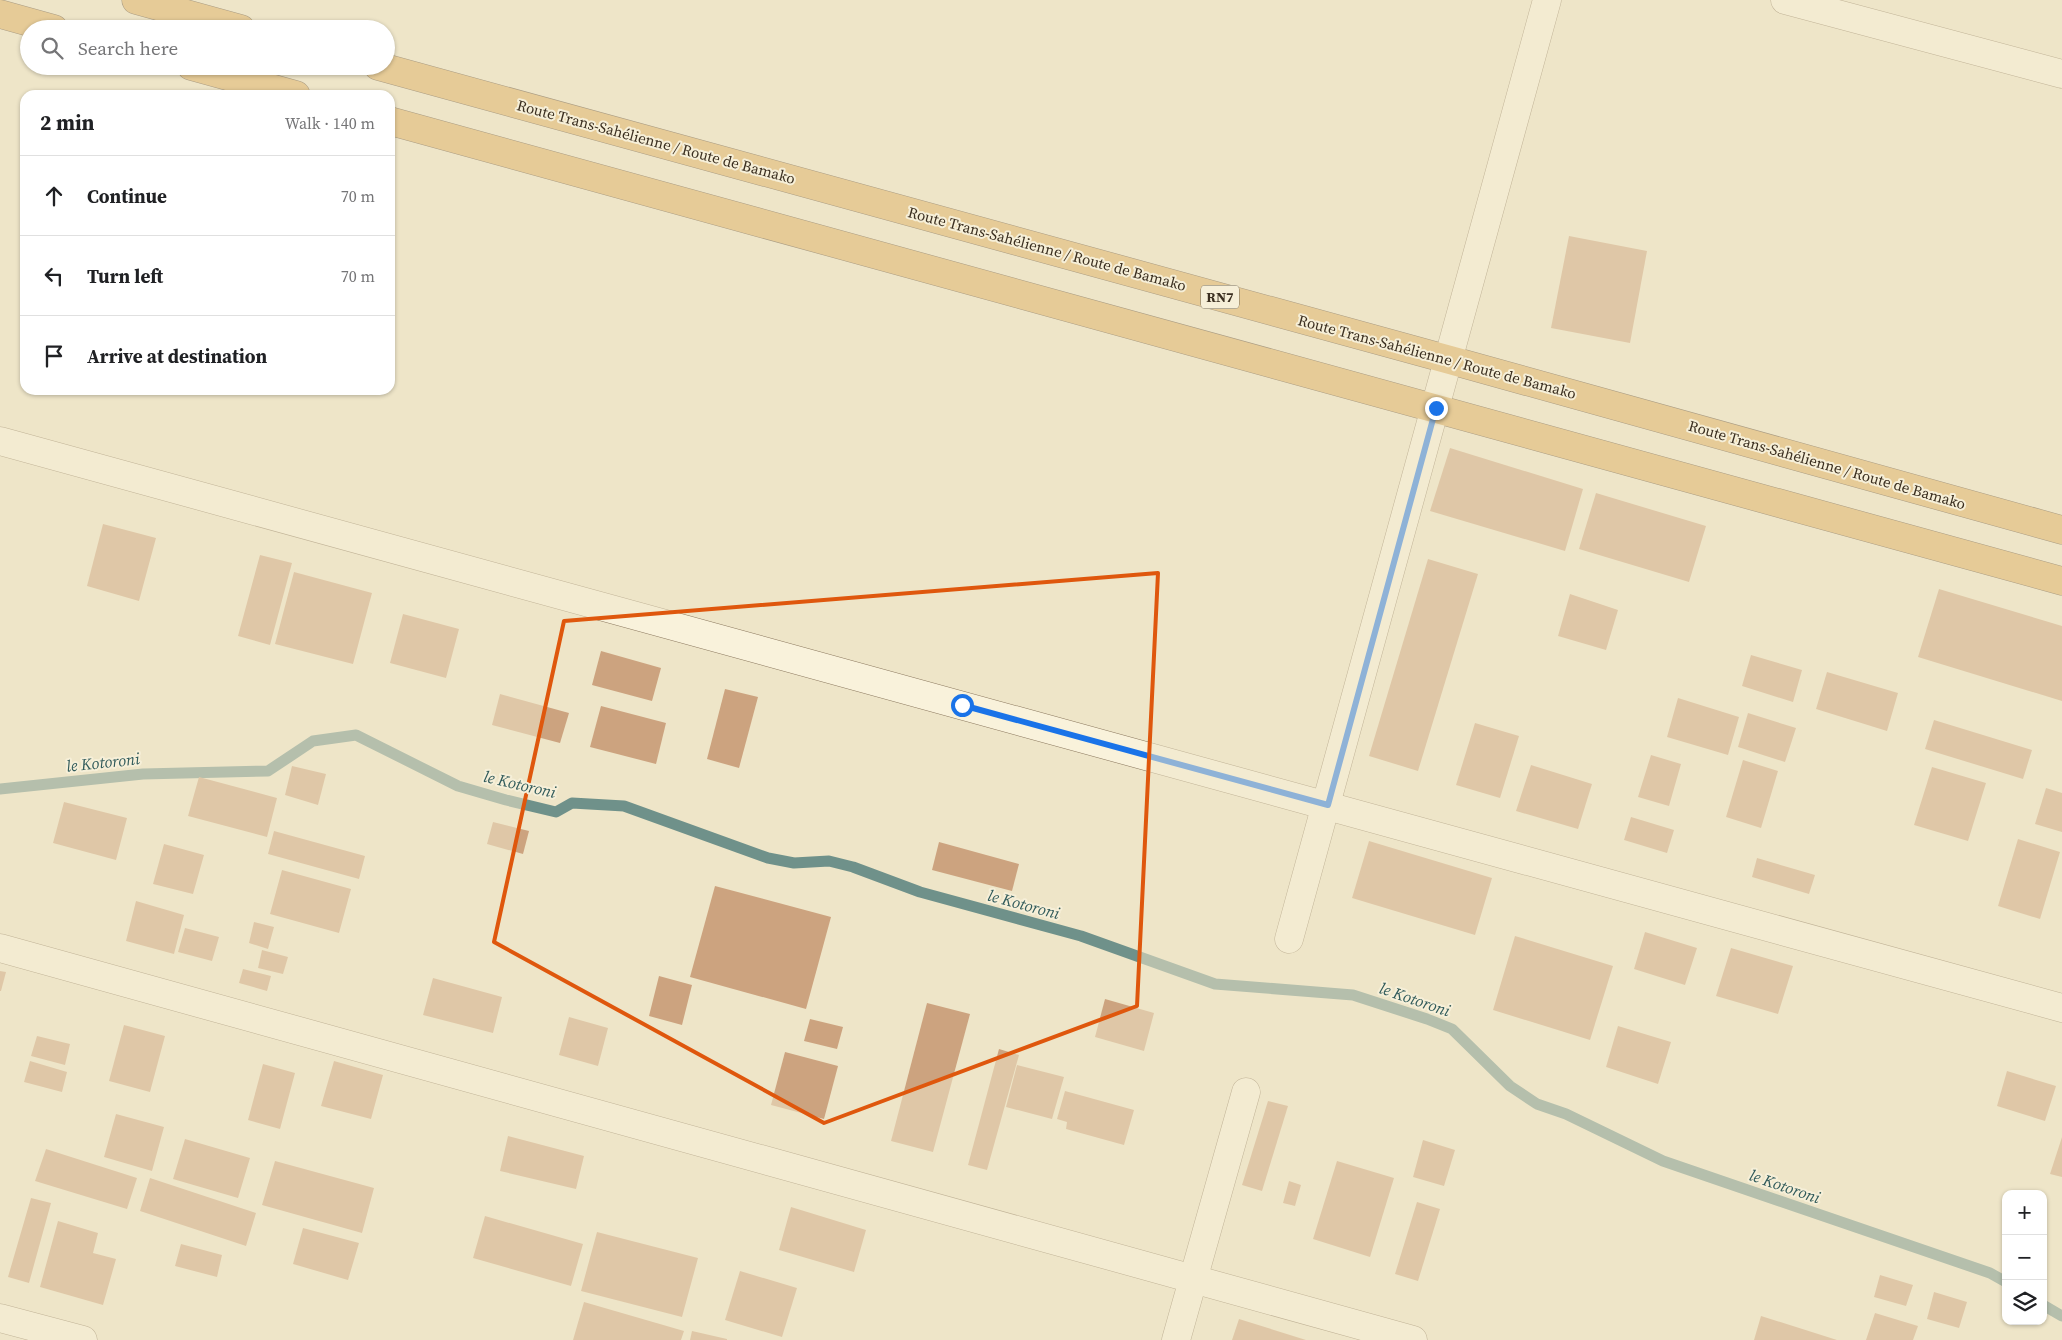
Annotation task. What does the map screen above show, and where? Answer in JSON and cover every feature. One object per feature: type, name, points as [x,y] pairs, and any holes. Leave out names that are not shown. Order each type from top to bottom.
[{"type":"highway","points":[[136,0],[208,20]]},
{"type":"highway","points":[[0,14],[22,20]]},
{"type":"highway","name":"Route Trans-Sahélienne / Route de Bamako","points":[[395,71],[2062,530]]},
{"type":"highway","points":[[224,75],[278,90]]},
{"type":"highway","points":[[395,122],[2062,581]]},
{"type":"street","points":[[1289,939],[1328,805],[1547,0]]},
{"type":"street","points":[[1785,0],[2062,74]]},
{"type":"street","points":[[0,441],[2062,1008]]},
{"type":"street","points":[[0,948],[1413,1340]]},
{"type":"street","points":[[1176,1340],[1246,1092]]},
{"type":"street","points":[[0,1318],[83,1340]]},
{"type":"highlighted area","points":[[1158,573],[1137,1006],[824,1123],[494,942],[564,621]]},
{"type":"building","points":[[1569,236],[1647,251],[1630,343],[1551,328]]},
{"type":"building","points":[[1450,448],[1583,489],[1565,551],[1430,511]]},
{"type":"building","points":[[1596,493],[1706,526],[1689,582],[1579,549]]},
{"type":"building","points":[[103,524],[156,538],[139,601],[87,586]]},
{"type":"building","points":[[260,555],[292,563],[270,645],[238,636]]},
{"type":"building","points":[[1428,559],[1478,574],[1418,771],[1369,756]]},
{"type":"building","points":[[294,572],[372,593],[353,664],[275,644]]},
{"type":"building","points":[[1939,589],[2062,626],[2062,701],[1918,657]]},
{"type":"building","points":[[1570,594],[1618,610],[1606,650],[1558,636]]},
{"type":"building","points":[[403,614],[459,629],[446,678],[390,663]]},
{"type":"building","points":[[601,651],[661,668],[652,701],[592,685]]},
{"type":"building","points":[[1751,655],[1802,670],[1793,702],[1742,686]]},
{"type":"building","points":[[1827,672],[1898,693],[1887,731],[1816,709]]},
{"type":"building","points":[[725,689],[758,697],[739,768],[707,759]]},
{"type":"building","points":[[500,694],[569,713],[560,743],[492,725]]},
{"type":"building","points":[[1678,698],[1739,717],[1728,755],[1667,737]]},
{"type":"building","points":[[601,706],[666,723],[656,764],[590,747]]},
{"type":"building","points":[[1748,713],[1796,728],[1785,762],[1738,747]]},
{"type":"building","points":[[1934,720],[2032,750],[2023,779],[1925,749]]},
{"type":"building","points":[[1475,723],[1519,736],[1500,798],[1456,785]]},
{"type":"building","points":[[1651,755],[1681,764],[1669,806],[1638,797]]},
{"type":"building","points":[[1743,760],[1778,771],[1761,828],[1726,817]]},
{"type":"building","points":[[1531,765],[1592,784],[1578,829],[1516,811]]},
{"type":"building","points":[[292,766],[326,774],[318,805],[285,795]]},
{"type":"building","points":[[1932,767],[1986,783],[1968,841],[1914,825]]},
{"type":"building","points":[[199,777],[277,798],[267,837],[188,816]]},
{"type":"building","points":[[2046,788],[2062,793],[2062,832],[2035,824]]},
{"type":"building","points":[[64,802],[127,818],[116,860],[53,843]]},
{"type":"building","points":[[1631,817],[1674,830],[1667,853],[1624,840]]},
{"type":"building","points":[[493,822],[529,831],[523,854],[487,844]]},
{"type":"building","points":[[274,831],[365,856],[359,879],[268,854]]},
{"type":"building","points":[[2018,839],[2060,852],[2040,919],[1998,906]]},
{"type":"building","points":[[1369,841],[1492,878],[1475,935],[1352,898]]},
{"type":"building","points":[[939,842],[1019,864],[1012,891],[932,870]]},
{"type":"building","points":[[164,844],[204,855],[193,894],[153,884]]},
{"type":"building","points":[[1757,858],[1815,875],[1809,894],[1752,877]]},
{"type":"building","points":[[282,870],[351,889],[339,933],[270,914]]},
{"type":"building","points":[[715,886],[831,917],[806,1009],[690,977]]},
{"type":"building","points":[[136,901],[184,915],[174,954],[126,941]]},
{"type":"building","points":[[254,922],[274,927],[268,949],[249,943]]},
{"type":"building","points":[[185,928],[219,937],[212,961],[178,952]]},
{"type":"building","points":[[1645,932],[1697,948],[1685,985],[1634,969]]},
{"type":"building","points":[[1515,936],[1613,966],[1590,1040],[1493,1010]]},
{"type":"building","points":[[1731,948],[1793,966],[1778,1014],[1716,996]]},
{"type":"building","points":[[262,950],[288,957],[283,974],[258,968]]},
{"type":"building","points":[[243,969],[271,976],[267,991],[239,983]]},
{"type":"building","points":[[0,971],[6,972],[1,991],[0,991]]},
{"type":"building","points":[[659,976],[692,985],[682,1025],[649,1016]]},
{"type":"building","points":[[433,978],[502,997],[493,1033],[423,1015]]},
{"type":"building","points":[[1105,999],[1154,1013],[1144,1051],[1095,1037]]},
{"type":"building","points":[[927,1003],[970,1014],[933,1152],[891,1141]]},
{"type":"building","points":[[569,1017],[608,1028],[598,1066],[559,1055]]},
{"type":"building","points":[[810,1019],[843,1027],[837,1049],[804,1041]]},
{"type":"building","points":[[124,1025],[165,1036],[150,1092],[109,1081]]},
{"type":"building","points":[[1618,1026],[1671,1042],[1658,1084],[1606,1067]]},
{"type":"building","points":[[37,1036],[70,1044],[65,1065],[31,1056]]},
{"type":"building","points":[[999,1049],[1019,1055],[987,1170],[968,1165]]},
{"type":"building","points":[[785,1052],[838,1066],[824,1119],[771,1105]]},
{"type":"building","points":[[30,1061],[67,1072],[62,1092],[24,1082]]},
{"type":"building","points":[[334,1061],[383,1075],[371,1119],[321,1106]]},
{"type":"building","points":[[263,1064],[295,1073],[280,1129],[248,1120]]},
{"type":"building","points":[[1017,1065],[1064,1077],[1052,1119],[1006,1107]]},
{"type":"building","points":[[2007,1071],[2056,1086],[2045,1121],[1997,1106]]},
{"type":"building","points":[[1065,1091],[1134,1110],[1124,1145],[1066,1129],[1067,1122],[1057,1119]]},
{"type":"building","points":[[1268,1101],[1288,1106],[1262,1191],[1242,1185]]},
{"type":"building","points":[[116,1114],[164,1127],[152,1171],[104,1157]]},
{"type":"building","points":[[508,1136],[584,1156],[576,1189],[500,1171]]},
{"type":"building","points":[[2062,1137],[2062,1177],[2050,1174]]},
{"type":"building","points":[[185,1139],[250,1158],[238,1198],[173,1179]]},
{"type":"building","points":[[1423,1140],[1455,1150],[1444,1186],[1413,1177]]},
{"type":"building","points":[[46,1149],[137,1178],[127,1209],[35,1181]]},
{"type":"building","points":[[275,1161],[374,1188],[362,1233],[262,1205]]},
{"type":"building","points":[[1337,1161],[1394,1178],[1370,1257],[1313,1239]]},
{"type":"building","points":[[150,1178],[256,1213],[246,1246],[140,1211]]},
{"type":"building","points":[[1289,1181],[1301,1185],[1295,1206],[1283,1203]]},
{"type":"building","points":[[31,1198],[51,1203],[29,1283],[8,1277]]},
{"type":"building","points":[[1417,1202],[1440,1209],[1418,1281],[1395,1274]]},
{"type":"building","points":[[791,1207],[866,1230],[854,1272],[779,1250]]},
{"type":"building","points":[[485,1216],[583,1244],[571,1286],[473,1258]]},
{"type":"building","points":[[58,1221],[98,1233],[93,1253],[116,1259],[103,1305],[40,1287]]},
{"type":"building","points":[[303,1228],[359,1243],[348,1280],[293,1264]]},
{"type":"building","points":[[597,1232],[698,1258],[682,1317],[581,1291]]},
{"type":"building","points":[[181,1244],[222,1255],[217,1277],[175,1266]]},
{"type":"building","points":[[740,1271],[797,1288],[782,1337],[725,1320]]},
{"type":"building","points":[[1880,1275],[1913,1285],[1906,1306],[1874,1297]]},
{"type":"building","points":[[1934,1292],[1967,1302],[1959,1328],[1927,1319]]},
{"type":"building","points":[[584,1302],[684,1331],[681,1340],[573,1340]]},
{"type":"building","points":[[1875,1313],[1918,1326],[1913,1340],[1866,1340]]},
{"type":"building","points":[[1761,1316],[1837,1340],[1754,1340]]},
{"type":"building","points":[[1239,1319],[1306,1340],[1232,1340]]},
{"type":"building","points":[[692,1331],[727,1339],[727,1340],[690,1340]]},
{"type":"waterway","name":"le Kotoroni","points":[[0,789],[143,774],[268,771],[313,741],[356,735],[458,786],[506,800],[556,812],[572,803],[624,806],[768,858],[794,863],[829,861],[853,867],[920,892],[1081,936],[1215,984],[1353,995],[1427,1019],[1452,1029],[1510,1086],[1537,1104],[1566,1114],[1663,1161],[1990,1273],[2002,1280]]},
{"type":"waterway","name":"le Kotoroni","points":[[2047,1307],[2062,1316]]},
{"type":"route","points":[[962,705],[1328,805],[1436,408]]}]
